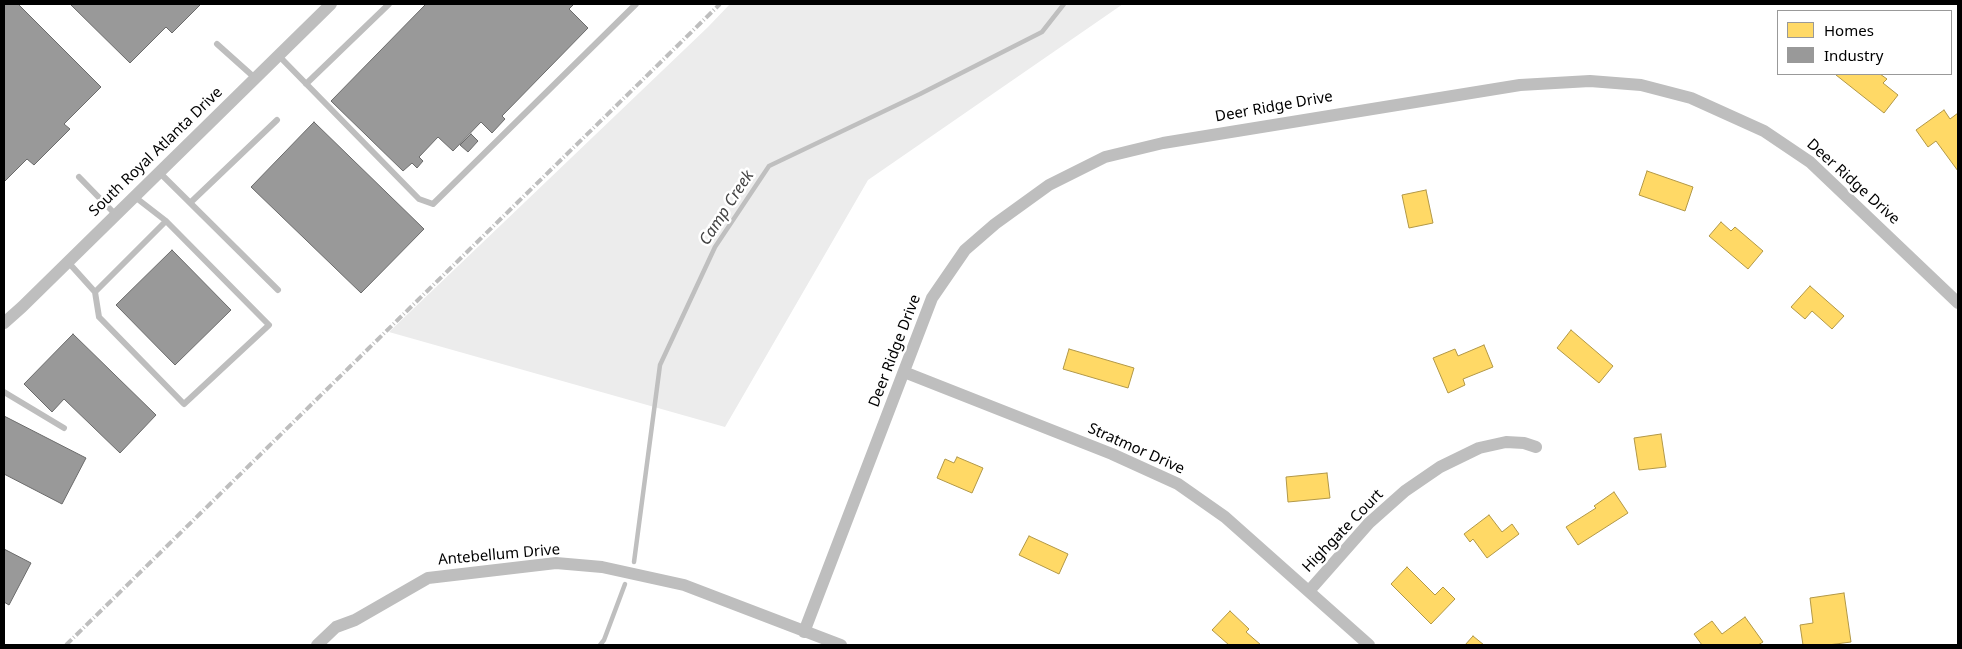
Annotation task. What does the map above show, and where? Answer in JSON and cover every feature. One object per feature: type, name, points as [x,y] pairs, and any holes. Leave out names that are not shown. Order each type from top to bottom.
[{"type":"street","name":"South Royal Atlanta Drive","points":[[4,323],[331,4]]},
{"type":"street","name":"Deer Ridge Drive","points":[[804,632],[932,298],[965,250],[995,224],[1049,186],[1105,157],[1162,143],[1520,85],[1590,81],[1641,85],[1691,98],[1764,131],[1810,162],[1958,303]]},
{"type":"street","name":"Stratmor Drive","points":[[904,372],[1112,454],[1178,484],[1225,517],[1369,645]]},
{"type":"street","name":"Highgate Court","points":[[1309,591],[1369,524],[1405,491],[1440,467],[1479,448],[1506,442],[1524,442],[1536,447]]},
{"type":"street","name":"Antebellum Drive","points":[[317,645],[336,627],[355,620],[428,578],[556,563],[602,567],[684,585],[841,645]]},
{"type":"lane","points":[[306,84],[389,4]]},
{"type":"lane","points":[[278,55],[419,199],[433,204],[636,4]]},
{"type":"lane","points":[[217,44],[255,78]]},
{"type":"lane","points":[[190,204],[277,120]]},
{"type":"lane","points":[[159,172],[278,290]]},
{"type":"lane","points":[[79,177],[116,215]]},
{"type":"lane","points":[[68,262],[95,292],[99,317],[184,404],[268,325],[166,221],[135,197]]},
{"type":"lane","points":[[95,292],[166,221]]},
{"type":"lane","points":[[4,392],[64,428]]},
{"type":"shaded area","points":[[730,4],[1123,4],[868,180],[725,427],[389,332],[708,27]]},
{"type":"building: Homes","points":[[1836,75],[1881,75],[1887,79],[1883,83],[1898,95],[1884,113]]},
{"type":"building: Homes","points":[[1944,110],[1950,119],[1958,113],[1958,171],[1936,141],[1928,147],[1916,130]]},
{"type":"building: Homes","points":[[1647,171],[1693,187],[1685,211],[1639,195]]},
{"type":"building: Homes","points":[[1426,190],[1433,223],[1409,228],[1402,195]]},
{"type":"building: Homes","points":[[1721,222],[1731,231],[1735,227],[1763,251],[1748,269],[1709,236]]},
{"type":"building: Homes","points":[[1810,286],[1844,316],[1832,329],[1812,311],[1805,319],[1791,307]]},
{"type":"building: Homes","points":[[1571,330],[1613,366],[1599,383],[1557,348]]},
{"type":"building: Homes","points":[[1484,345],[1493,367],[1463,379],[1465,385],[1448,393],[1433,358],[1455,349],[1458,356]]},
{"type":"building: Homes","points":[[1069,349],[1134,368],[1128,388],[1063,369]]},
{"type":"building: Homes","points":[[1661,434],[1666,467],[1639,470],[1634,438]]},
{"type":"building: Homes","points":[[957,457],[983,468],[972,493],[937,478],[945,459],[954,463]]},
{"type":"building: Homes","points":[[1327,473],[1330,498],[1288,502],[1286,477]]},
{"type":"building: Homes","points":[[1614,492],[1628,513],[1578,545],[1566,527],[1596,508],[1594,506]]},
{"type":"building: Homes","points":[[1489,515],[1502,532],[1512,524],[1519,534],[1487,558],[1473,539],[1470,542],[1464,534]]},
{"type":"building: Homes","points":[[1029,536],[1068,554],[1059,574],[1019,555]]},
{"type":"building: Homes","points":[[1407,567],[1435,595],[1443,587],[1455,599],[1431,624],[1391,584]]},
{"type":"building: Homes","points":[[1844,593],[1851,642],[1828,645],[1803,645],[1800,625],[1813,623],[1810,598]]},
{"type":"building: Homes","points":[[1230,611],[1249,629],[1246,632],[1261,645],[1229,645],[1212,630]]},
{"type":"building: Homes","points":[[1745,617],[1763,642],[1758,645],[1702,645],[1694,634],[1712,621],[1722,634]]},
{"type":"building: Homes","points":[[1473,636],[1484,645],[1465,645]]},
{"type":"building: Industry","points":[[4,4],[18,4],[101,87],[64,124],[70,129],[34,165],[27,159],[4,182]]},
{"type":"building: Industry","points":[[70,4],[201,4],[172,33],[166,27],[130,63]]},
{"type":"building: Industry","points":[[426,4],[574,4],[569,9],[588,28],[502,116],[505,119],[492,133],[481,122],[453,151],[438,137],[419,157],[423,161],[417,168],[412,163],[403,171],[331,101]]},
{"type":"building: Industry","points":[[314,122],[424,229],[361,293],[251,187]]},
{"type":"building: Industry","points":[[471,134],[478,141],[468,152],[460,145]]},
{"type":"building: Industry","points":[[172,250],[231,310],[175,365],[116,305]]},
{"type":"building: Industry","points":[[73,334],[156,415],[120,453],[64,399],[52,412],[24,384]]},
{"type":"building: Industry","points":[[4,416],[86,458],[62,504],[4,474]]},
{"type":"building: Industry","points":[[4,549],[31,563],[9,605],[4,602]]},
{"type":"waterway","name":"Camp Creek","points":[[634,562],[660,365],[715,247],[769,166],[920,94],[1042,32],[1064,4]]},
{"type":"waterway","name":"Camp Creek","points":[[600,645],[604,640],[625,584]]},
{"type":"railway","points":[[66,645],[720,4]]}]
